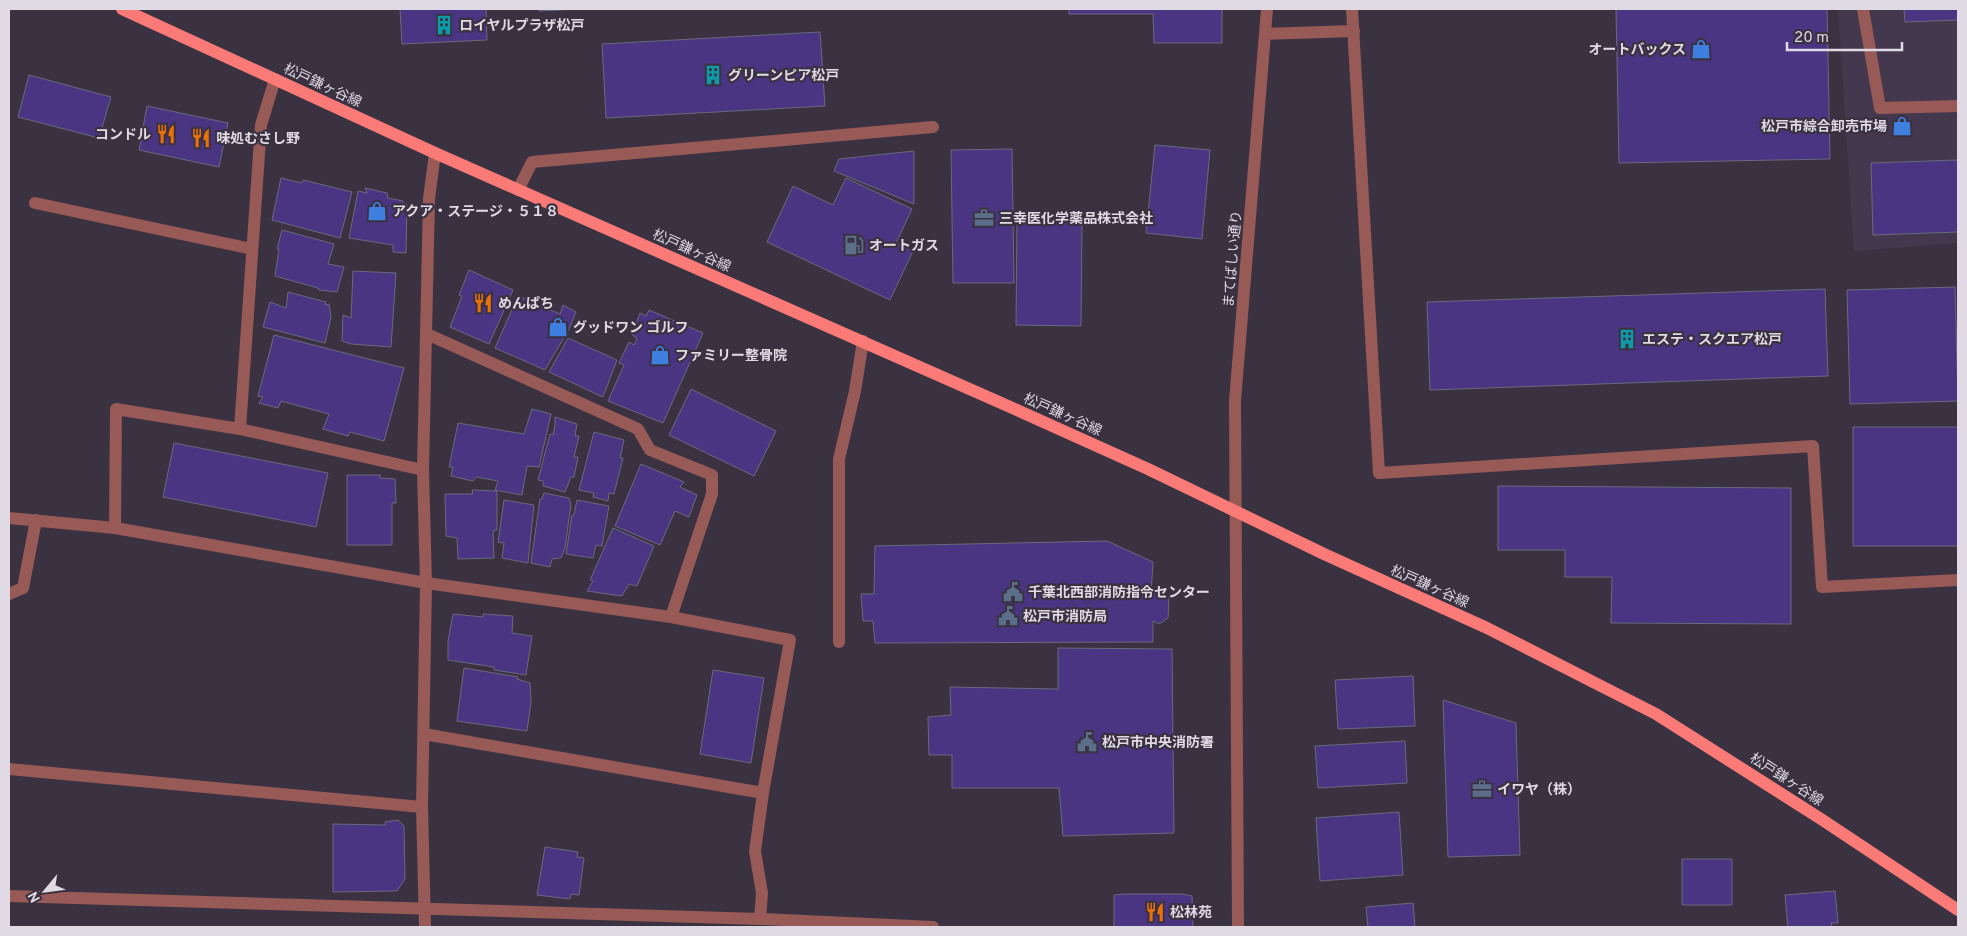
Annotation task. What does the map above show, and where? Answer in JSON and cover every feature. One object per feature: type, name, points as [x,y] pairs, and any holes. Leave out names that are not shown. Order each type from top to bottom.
[{"type":"main road","name":"松戸鎌ヶ谷線","points":[[122,9],[434,153],[863,341],[1130,461],[1324,554],[1487,628],[1656,714],[1838,830],[1958,910]]},
{"type":"street","name":"まてばしい通り","points":[[1238,927],[1235,401],[1267,9]]},
{"type":"street","points":[[1352,9],[1379,472],[1814,446],[1822,587],[1958,580]]},
{"type":"street","points":[[1863,9],[1880,108],[1958,106]]},
{"type":"street","points":[[1266,34],[1354,31]]},
{"type":"street","points":[[240,429],[261,125],[275,79]]},
{"type":"street","points":[[518,190],[532,162],[932,127]]},
{"type":"street","points":[[425,927],[422,807],[426,583],[424,470],[429,199],[434,153]]},
{"type":"street","points":[[35,203],[252,249]]},
{"type":"street","points":[[426,334],[638,429],[650,450],[712,474],[712,494],[671,618]]},
{"type":"street","points":[[839,642],[839,459],[855,391],[863,341]]},
{"type":"street","points":[[115,528],[116,409],[240,429],[424,470]]},
{"type":"street","points":[[9,518],[115,528],[426,583],[671,618],[790,640],[755,851],[762,893],[760,920]]},
{"type":"street","points":[[9,594],[23,588],[36,520]]},
{"type":"street","points":[[424,734],[764,793]]},
{"type":"street","points":[[9,769],[422,807]]},
{"type":"street","points":[[9,896],[426,908],[933,927]]},
{"type":"shaded area","name":"松戸市綜合卸売市場","points":[[1838,9],[1958,9],[1958,243],[1854,251]]},
{"type":"building","name":"ロイヤルプラザ松戸","points":[[400,9],[486,9],[487,40],[402,44]]},
{"type":"building","points":[[539,9],[580,9],[539,11]]},
{"type":"building","points":[[1069,9],[1222,9],[1222,43],[1154,43],[1153,14],[1069,14]]},
{"type":"building","points":[[1616,9],[1827,9],[1830,159],[1619,163]]},
{"type":"building","points":[[1904,9],[1958,9],[1958,20],[1905,22]]},
{"type":"building","name":"グリーンピア松戸","points":[[820,32],[825,106],[606,118],[602,44]]},
{"type":"building","points":[[29,75],[111,97],[99,138],[18,117]]},
{"type":"building","points":[[147,106],[228,123],[219,167],[139,150]]},
{"type":"building","points":[[1155,145],[1210,150],[1202,239],[1146,233]]},
{"type":"building","points":[[1012,149],[1014,283],[953,283],[951,150]]},
{"type":"building","points":[[914,151],[914,204],[834,171],[839,159]]},
{"type":"building","points":[[1958,160],[1958,232],[1873,235],[1871,163]]},
{"type":"building","points":[[281,178],[301,183],[303,180],[352,192],[340,238],[272,220]]},
{"type":"building","points":[[846,178],[912,209],[896,243],[913,251],[890,300],[767,242],[793,186],[833,205]]},
{"type":"building","points":[[365,188],[387,193],[388,198],[403,201],[403,204],[407,204],[406,253],[393,252],[393,245],[349,238],[358,191],[367,193]]},
{"type":"building","points":[[1017,221],[1082,222],[1081,326],[1016,325]]},
{"type":"building","points":[[282,230],[334,244],[328,264],[344,267],[337,292],[319,290],[318,288],[275,276],[279,249],[277,249]]},
{"type":"building","points":[[469,270],[513,290],[489,344],[450,327],[462,296],[459,295]]},
{"type":"building","points":[[353,271],[396,273],[391,347],[351,344],[342,341],[343,315],[351,318]]},
{"type":"building","points":[[1955,287],[1958,401],[1850,404],[1847,290]]},
{"type":"building","name":"エステ・スクエア松戸","points":[[1825,289],[1828,376],[1430,390],[1427,302]]},
{"type":"building","points":[[288,292],[326,302],[325,305],[329,304],[331,317],[325,343],[263,327],[270,302],[286,308]]},
{"type":"building","points":[[518,296],[560,314],[563,305],[576,312],[569,329],[545,370],[495,348]]},
{"type":"building","points":[[649,310],[703,333],[663,423],[608,401],[624,365],[619,363],[629,342],[634,345],[637,338],[632,335],[640,313],[646,316]]},
{"type":"building","points":[[274,335],[404,368],[384,441],[350,432],[348,436],[323,429],[329,414],[281,401],[278,408],[259,403],[263,397],[258,396]]},
{"type":"building","points":[[568,338],[617,360],[603,397],[549,372]]},
{"type":"building","points":[[691,389],[776,431],[754,476],[669,435]]},
{"type":"building","points":[[532,409],[551,414],[539,467],[527,466],[522,495],[495,490],[498,481],[476,477],[473,481],[451,476],[453,467],[449,467],[458,423],[524,434]]},
{"type":"building","points":[[555,417],[577,424],[575,436],[579,436],[574,457],[578,457],[574,477],[571,477],[565,492],[543,486],[543,481],[538,480],[550,434],[553,435]]},
{"type":"building","points":[[1853,427],[1958,427],[1958,546],[1853,546]]},
{"type":"building","points":[[594,432],[624,440],[620,458],[623,458],[614,494],[609,493],[608,501],[593,497],[594,493],[579,490]]},
{"type":"building","points":[[174,443],[328,473],[316,527],[163,497]]},
{"type":"building","points":[[641,464],[684,482],[680,487],[697,495],[689,517],[675,511],[660,545],[615,526]]},
{"type":"building","points":[[347,475],[380,475],[380,478],[395,479],[396,503],[392,503],[392,545],[347,545]]},
{"type":"building","points":[[1498,486],[1791,488],[1791,624],[1611,623],[1612,577],[1565,577],[1565,550],[1498,550]]},
{"type":"building","points":[[472,490],[497,491],[497,530],[493,531],[494,558],[458,559],[457,538],[446,536],[445,494],[473,494]]},
{"type":"building","points":[[544,493],[569,498],[571,504],[565,548],[561,558],[552,559],[550,567],[531,563],[540,499],[542,499]]},
{"type":"building","points":[[504,500],[534,505],[528,563],[502,558],[504,543],[498,542]]},
{"type":"building","points":[[577,500],[609,506],[602,546],[596,545],[593,558],[566,554],[572,515],[574,515]]},
{"type":"building","points":[[613,528],[654,546],[637,586],[629,584],[622,596],[587,591],[593,581],[590,580]]},
{"type":"building","name":"千葉北西部消防指令センター","points":[[1107,541],[1153,562],[1151,595],[1159,592],[1164,593],[1169,598],[1168,618],[1159,624],[1153,621],[1153,642],[875,643],[873,621],[863,621],[861,594],[874,594],[875,546]]},
{"type":"building","points":[[453,614],[483,617],[483,614],[513,616],[512,633],[532,636],[526,675],[494,670],[494,667],[448,660],[448,641]]},
{"type":"building","points":[[1058,648],[1172,649],[1174,833],[1063,836],[1059,788],[952,788],[952,755],[929,755],[928,717],[951,715],[950,687],[1058,689]]},
{"type":"building","points":[[464,668],[518,677],[517,679],[530,683],[531,702],[527,731],[457,721]]},
{"type":"building","points":[[713,670],[764,678],[751,763],[700,754]]},
{"type":"building","points":[[1413,676],[1415,726],[1338,729],[1335,680]]},
{"type":"building","name":"イワヤ（株）","points":[[1443,700],[1516,723],[1520,855],[1448,857]]},
{"type":"building","points":[[1405,741],[1407,783],[1318,788],[1315,746]]},
{"type":"building","points":[[1399,812],[1403,875],[1320,881],[1316,818]]},
{"type":"building","points":[[398,820],[404,826],[405,879],[397,891],[333,892],[333,824],[385,825],[385,822]]},
{"type":"building","points":[[545,847],[578,852],[577,857],[584,858],[579,895],[571,894],[570,899],[537,895]]},
{"type":"building","points":[[1682,859],[1732,859],[1732,905],[1682,905]]},
{"type":"building","points":[[1835,891],[1838,923],[1831,923],[1832,927],[1788,927],[1785,895]]},
{"type":"building","points":[[1182,894],[1192,896],[1193,927],[1114,927],[1114,895]]},
{"type":"building","points":[[1413,903],[1415,927],[1368,927],[1366,907]]},
{"type":"place","name":"ロイヤルプラザ松戸","points":[[444,25]]},
{"type":"place","name":"オートバックス","points":[[1701,49]]},
{"type":"place","name":"グリーンピア松戸","points":[[713,75]]},
{"type":"place","name":"松戸市綜合卸売市場","points":[[1902,126]]},
{"type":"place","name":"コンドル","points":[[166,134]]},
{"type":"place","name":"味処むさし野","points":[[201,138]]},
{"type":"place","name":"アクア・ステージ・５１８","points":[[377,211]]},
{"type":"place","name":"三幸医化学薬品株式会社","points":[[984,218]]},
{"type":"place","name":"オートガス","points":[[854,245]]},
{"type":"place","name":"めんぱち","points":[[483,303]]},
{"type":"place","name":"グッドワン ゴルフ","points":[[558,327]]},
{"type":"place","name":"エステ・スクエア松戸","points":[[1627,339]]},
{"type":"place","name":"ファミリー整骨院","points":[[660,355]]},
{"type":"place","name":"千葉北西部消防指令センター","points":[[1013,592]]},
{"type":"place","name":"松戸市消防局","points":[[1008,616]]},
{"type":"place","name":"松戸市中央消防署","points":[[1087,742]]},
{"type":"place","name":"イワヤ（株）","points":[[1482,789]]},
{"type":"place","name":"松林苑","points":[[1155,912]]}]
